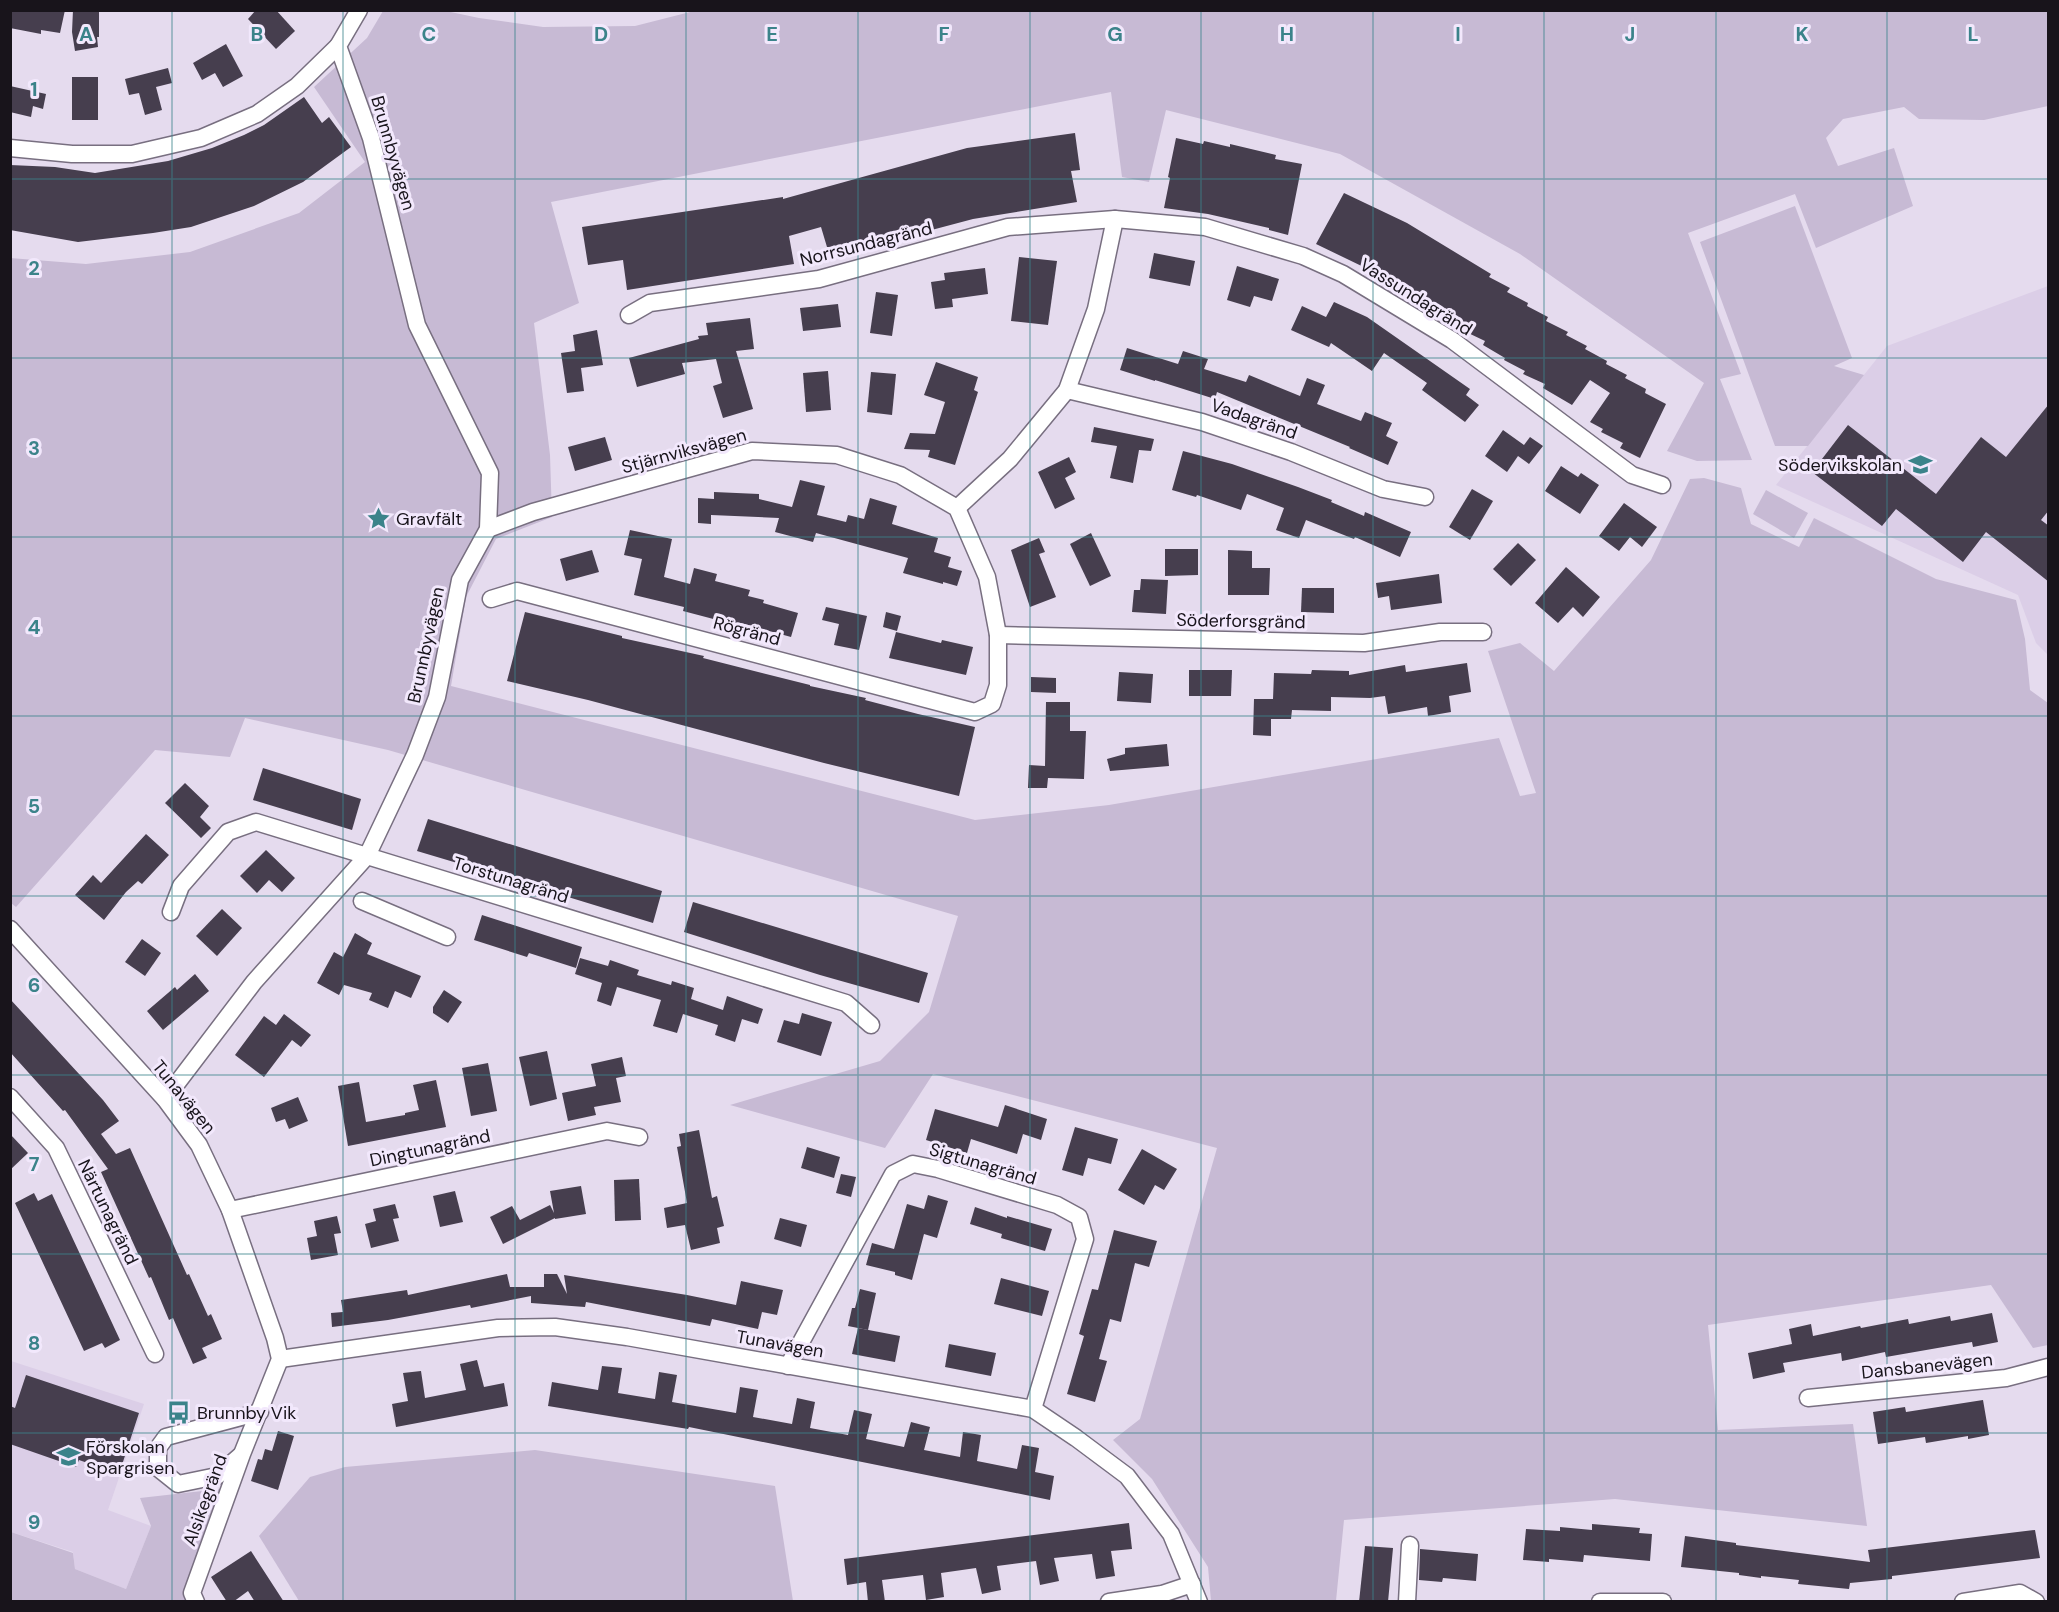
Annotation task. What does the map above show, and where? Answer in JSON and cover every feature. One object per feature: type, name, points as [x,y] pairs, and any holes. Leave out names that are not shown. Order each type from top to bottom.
[{"type":"street","points":[[10,148],[72,154],[132,153],[201,138],[257,114],[297,86],[338,46],[359,10]]},
{"type":"street","name":"Brunnbyvägen","points":[[165,1099],[254,982],[367,856],[415,755],[434,707],[460,580],[488,529],[490,473],[417,325],[371,138],[338,46]]},
{"type":"street","points":[[998,635],[987,577],[957,508],[1010,459],[1067,390],[1096,309],[1115,219]]},
{"type":"street","name":"Norrsundagränd","points":[[629,315],[650,303],[819,279],[1008,227],[1115,219]]},
{"type":"street","name":"Vassundagränd","points":[[1115,219],[1205,227],[1302,256],[1343,274],[1452,340],[1632,476],[1662,485]]},
{"type":"street","name":"Vadagränd","points":[[1067,390],[1202,422],[1291,452],[1383,489],[1425,497]]},
{"type":"street","name":"Stjärnviksvägen","points":[[488,529],[532,512],[752,451],[837,455],[900,475],[957,508]]},
{"type":"street","name":"Rögränd","points":[[491,599],[517,591],[975,712],[992,704],[998,685],[998,635]]},
{"type":"street","name":"Söderforsgränd","points":[[998,635],[1364,643],[1440,632],[1483,632]]},
{"type":"street","name":"Torstunagränd","points":[[171,912],[181,886],[228,831],[256,822],[846,1003],[871,1025]]},
{"type":"street","points":[[362,901],[447,937]]},
{"type":"street","name":"Tunavägen","points":[[10,929],[165,1099],[199,1145],[230,1210],[275,1338],[280,1359],[498,1328],[555,1327],[627,1337],[1033,1409],[1127,1476],[1171,1534],[1199,1602]]},
{"type":"street","name":"Närtunagränd","points":[[10,1097],[56,1148],[155,1354]]},
{"type":"street","name":"Dingtunagränd","points":[[230,1210],[608,1131],[639,1137]]},
{"type":"street","name":"Sigtunagränd","points":[[788,1366],[893,1174],[913,1164],[938,1169],[1057,1205],[1079,1217],[1085,1239],[1033,1409]]},
{"type":"street","points":[[242,1454],[217,1476],[178,1484],[158,1468],[158,1448],[166,1437],[260,1412],[280,1359]]},
{"type":"street","name":"Dansbanevägen","points":[[1808,1398],[2006,1378],[2049,1367]]},
{"type":"street","name":"Alsikegränd","points":[[196,1602],[192,1593],[242,1454],[260,1412]]},
{"type":"street","points":[[1407,1602],[1410,1545]]},
{"type":"street","points":[[1109,1602],[1162,1594],[1192,1584]]},
{"type":"street","points":[[1963,1602],[2020,1593],[2036,1602]]},
{"type":"street","points":[[1608,1601],[1663,1602]]},
{"type":"shaded area","points":[[698,10],[2048,11],[2048,106],[1984,120],[1919,119],[1904,107],[1843,119],[1826,138],[1838,166],[1894,148],[1913,206],[1816,248],[1795,194],[1688,233],[1741,374],[1720,379],[1752,460],[1697,461],[1667,451],[1704,383],[1520,254],[1340,154],[1166,110],[1149,182],[1122,177],[1111,92],[551,202],[579,303],[534,323],[550,455],[552,517],[496,539],[466,597],[451,686],[975,820],[1109,805],[1499,738],[1520,796],[1536,793],[1488,651],[1520,643],[1554,671],[1651,560],[1690,479],[1704,478],[1741,488],[1751,524],[1799,547],[1814,518],[1936,579],[2016,600],[2025,639],[2030,690],[2048,703],[2048,1345],[2033,1348],[1991,1285],[1708,1325],[1718,1430],[1853,1424],[1867,1526],[1615,1499],[1344,1520],[1336,1601],[1211,1601],[1208,1567],[1152,1479],[1113,1440],[1140,1419],[1217,1148],[933,1074],[885,1148],[730,1105],[880,1061],[929,1012],[958,916],[388,750],[245,718],[230,757],[155,750],[16,907],[11,903],[10,258],[86,264],[190,252],[299,213],[365,162],[314,87],[367,38],[383,11],[446,11],[543,27],[635,26]]},
{"type":"shaded area","points":[[1795,206],[1852,358],[1834,366],[1864,375],[1808,446],[1775,446],[1700,242]]},
{"type":"shaded area","name":"Södervikskolan","points":[[2048,286],[2048,655],[2036,643],[2018,595],[1776,485],[1887,346]]},
{"type":"shaded area","points":[[1766,490],[1808,513],[1794,538],[1753,514]]},
{"type":"shaded area","name":"Förskolan Spargrisen","points":[[11,1361],[144,1404],[108,1510],[151,1526],[126,1589],[75,1569],[73,1552],[11,1532]]},
{"type":"shaded area","points":[[535,1450],[775,1486],[793,1601],[299,1601],[259,1536],[310,1477],[345,1467]]},
{"type":"shaded area","points":[[220,1489],[210,1521],[197,1601],[11,1602],[11,1532],[73,1553],[75,1569],[126,1589],[151,1526],[140,1498]]},
{"type":"building","points":[[10,10],[65,10],[60,33],[41,30],[41,34],[10,28]]},
{"type":"building","points":[[73,10],[99,10],[98,47],[75,51],[72,32]]},
{"type":"building","points":[[256,10],[276,10],[295,31],[276,49],[248,19]]},
{"type":"building","points":[[226,44],[243,76],[223,87],[215,73],[202,80],[193,63]]},
{"type":"building","points":[[168,68],[172,83],[156,87],[162,110],[145,115],[139,93],[129,95],[125,79]]},
{"type":"building","points":[[72,77],[98,77],[98,120],[72,120]]},
{"type":"building","points":[[10,86],[46,94],[43,109],[33,106],[31,117],[10,112]]},
{"type":"building","points":[[304,97],[322,123],[329,117],[351,147],[303,182],[254,206],[191,227],[78,242],[10,230],[10,165],[55,167],[95,173],[168,161],[212,148],[244,135],[264,125]]},
{"type":"building","points":[[1075,133],[1080,170],[1071,171],[1077,202],[973,219],[830,257],[821,227],[789,236],[794,264],[627,290],[623,260],[588,265],[582,227],[783,197],[783,199],[967,148]]},
{"type":"building","points":[[1176,138],[1230,147],[1230,144],[1276,155],[1275,159],[1302,164],[1288,235],[1269,230],[1269,228],[1208,214],[1164,208]]},
{"type":"building","points":[[1344,193],[1407,223],[1491,274],[1489,277],[1510,288],[1507,292],[1548,317],[1546,321],[1568,332],[1566,335],[1587,346],[1585,349],[1627,375],[1625,378],[1646,389],[1645,393],[1666,404],[1640,458],[1620,448],[1623,443],[1601,432],[1603,429],[1590,422],[1610,393],[1590,380],[1572,405],[1543,388],[1545,384],[1523,374],[1525,371],[1483,345],[1485,341],[1464,331],[1466,328],[1444,316],[1446,312],[1374,272],[1316,244]]},
{"type":"building","points":[[1154,253],[1195,261],[1190,286],[1149,278]]},
{"type":"building","points":[[1019,257],[1057,261],[1048,325],[1011,321]]},
{"type":"building","points":[[1237,266],[1279,279],[1272,301],[1254,296],[1250,307],[1227,300]]},
{"type":"building","points":[[985,268],[988,294],[952,299],[953,307],[935,309],[931,282],[945,280],[944,273]]},
{"type":"building","points":[[876,292],[898,295],[892,336],[870,333]]},
{"type":"building","points":[[1334,302],[1367,317],[1470,389],[1466,395],[1479,405],[1465,422],[1422,390],[1427,383],[1384,353],[1372,371],[1331,343],[1329,347],[1291,330],[1302,306],[1326,317]]},
{"type":"building","points":[[838,304],[841,327],[803,331],[800,308]]},
{"type":"building","points":[[750,318],[754,349],[736,351],[753,409],[723,418],[713,386],[722,383],[716,359],[682,363],[685,374],[637,387],[629,358],[699,339],[698,336],[708,335],[706,323]]},
{"type":"building","points":[[597,330],[603,365],[581,368],[584,391],[567,393],[561,353],[575,351],[573,335]]},
{"type":"building","points":[[1127,348],[1178,364],[1183,351],[1208,359],[1204,369],[1246,382],[1249,375],[1300,396],[1307,378],[1325,385],[1317,404],[1361,421],[1365,412],[1392,423],[1386,436],[1398,442],[1388,465],[1217,392],[1215,399],[1120,370]]},
{"type":"building","points":[[936,362],[978,377],[974,390],[978,392],[955,465],[928,457],[930,450],[904,449],[910,433],[935,434],[945,402],[924,395]]},
{"type":"building","points":[[828,371],[831,410],[806,412],[803,373]]},
{"type":"building","points":[[871,372],[896,374],[892,415],[867,412]]},
{"type":"building","points":[[2049,404],[2049,510],[2041,520],[2049,526],[2049,582],[1986,532],[1963,562],[1896,509],[1882,526],[1812,472],[1848,425],[1936,494],[1981,437],[2006,457]]},
{"type":"building","points":[[1094,427],[1154,439],[1151,451],[1139,450],[1133,483],[1110,478],[1117,446],[1091,442]]},
{"type":"building","points":[[1503,430],[1524,445],[1530,437],[1543,446],[1529,464],[1518,456],[1507,472],[1485,456]]},
{"type":"building","points":[[605,437],[612,460],[575,471],[568,447]]},
{"type":"building","points":[[1183,451],[1232,464],[1298,487],[1364,516],[1365,512],[1411,532],[1400,557],[1355,537],[1354,539],[1306,520],[1299,538],[1276,530],[1284,508],[1247,494],[1241,510],[1197,495],[1196,497],[1172,490]]},
{"type":"building","points":[[1069,457],[1076,472],[1065,478],[1075,499],[1055,509],[1038,472]]},
{"type":"building","points":[[1561,466],[1578,477],[1581,473],[1599,485],[1580,514],[1545,491]]},
{"type":"building","points":[[800,480],[825,486],[817,515],[846,522],[848,515],[864,519],[870,498],[897,506],[892,524],[938,538],[934,552],[951,557],[948,567],[962,571],[957,586],[903,573],[908,558],[816,533],[813,542],[775,532],[779,518],[711,515],[711,524],[698,523],[698,498],[714,499],[714,492],[759,494],[759,499],[792,507]]},
{"type":"building","points":[[1472,489],[1493,501],[1470,540],[1449,527]]},
{"type":"building","points":[[1624,503],[1657,527],[1642,547],[1630,537],[1619,551],[1599,536]]},
{"type":"building","points":[[630,530],[672,539],[664,577],[690,584],[694,568],[717,574],[715,581],[750,590],[748,596],[798,613],[791,637],[741,623],[740,626],[683,611],[684,607],[634,595],[642,559],[624,555]]},
{"type":"building","points":[[1091,533],[1111,576],[1090,586],[1070,544]]},
{"type":"building","points":[[1039,538],[1045,552],[1039,554],[1056,597],[1030,607],[1011,550]]},
{"type":"building","points":[[1518,543],[1536,560],[1511,586],[1493,569]]},
{"type":"building","points":[[1165,549],[1198,549],[1198,575],[1165,576]]},
{"type":"building","points":[[592,550],[599,572],[566,581],[560,559]]},
{"type":"building","points":[[1228,550],[1252,551],[1252,568],[1270,568],[1269,595],[1228,595]]},
{"type":"building","points":[[1566,567],[1600,597],[1583,617],[1573,607],[1558,623],[1535,603]]},
{"type":"building","points":[[1439,574],[1442,603],[1391,610],[1389,596],[1378,598],[1376,583]]},
{"type":"building","points":[[1141,579],[1168,580],[1166,614],[1132,612],[1134,590],[1140,590]]},
{"type":"building","points":[[1302,588],[1334,588],[1334,613],[1301,612]]},
{"type":"building","points":[[826,607],[867,616],[859,650],[834,645],[839,624],[822,620]]},
{"type":"building","points":[[525,612],[975,727],[959,796],[507,681]]},
{"type":"building","points":[[886,612],[901,616],[897,631],[883,627]]},
{"type":"building","points":[[896,632],[941,643],[942,640],[973,647],[966,675],[889,658]]},
{"type":"building","points":[[1467,663],[1471,692],[1449,696],[1451,712],[1428,716],[1427,707],[1388,714],[1385,696],[1331,697],[1331,711],[1292,710],[1291,719],[1271,719],[1271,736],[1253,735],[1254,699],[1273,699],[1274,673],[1311,674],[1312,670],[1349,671],[1349,675],[1405,665],[1406,672]]},
{"type":"building","points":[[1189,670],[1232,670],[1231,696],[1189,696]]},
{"type":"building","points":[[1119,672],[1153,674],[1151,703],[1117,701]]},
{"type":"building","points":[[1031,677],[1056,678],[1056,693],[1031,692]]},
{"type":"building","points":[[1046,702],[1070,702],[1070,731],[1086,731],[1084,779],[1048,778],[1047,788],[1028,788],[1029,765],[1045,766]]},
{"type":"building","points":[[1167,744],[1169,766],[1110,771],[1107,759],[1125,754],[1125,748]]},
{"type":"building","points":[[263,768],[361,799],[352,830],[253,800]]},
{"type":"building","points":[[185,783],[209,806],[200,817],[211,828],[201,838],[165,803]]},
{"type":"building","points":[[428,819],[662,891],[653,923],[417,851]]},
{"type":"building","points":[[146,834],[169,855],[142,884],[138,881],[126,892],[104,920],[75,895],[93,875],[101,883]]},
{"type":"building","points":[[266,850],[295,878],[282,892],[269,880],[257,893],[240,876]]},
{"type":"building","points":[[693,902],[928,973],[919,1003],[820,975],[684,932]]},
{"type":"building","points":[[222,909],[242,928],[217,956],[196,936]]},
{"type":"building","points":[[482,915],[582,947],[576,968],[529,953],[527,957],[474,940]]},
{"type":"building","points":[[355,933],[372,943],[367,954],[421,976],[411,998],[395,991],[388,1008],[369,1000],[372,993],[344,985],[339,995],[317,983],[334,952],[343,957]]},
{"type":"building","points":[[142,939],[161,953],[145,976],[125,962]]},
{"type":"building","points":[[580,958],[608,966],[610,960],[639,970],[637,975],[671,985],[672,981],[694,988],[691,999],[723,1010],[727,996],[763,1009],[758,1024],[742,1019],[735,1042],[715,1035],[718,1025],[683,1014],[677,1033],[653,1026],[661,1000],[617,987],[611,1006],[597,1001],[602,983],[575,974]]},
{"type":"building","points":[[195,974],[209,991],[163,1030],[147,1011],[175,987],[177,990]]},
{"type":"building","points":[[444,990],[462,1002],[448,1023],[433,1013],[433,1007]]},
{"type":"building","points":[[10,999],[103,1100],[119,1121],[101,1134],[116,1154],[130,1148],[187,1275],[189,1274],[208,1316],[211,1314],[222,1339],[202,1348],[207,1358],[193,1364],[173,1318],[169,1320],[101,1172],[108,1169],[65,1110],[63,1111],[10,1052]]},
{"type":"building","points":[[802,1013],[832,1022],[821,1056],[777,1042],[784,1020],[799,1024]]},
{"type":"building","points":[[284,1014],[311,1035],[301,1047],[292,1040],[264,1077],[235,1055],[264,1016],[276,1025]]},
{"type":"building","points":[[547,1051],[557,1099],[530,1106],[519,1057]]},
{"type":"building","points":[[622,1057],[626,1076],[616,1078],[621,1102],[594,1107],[596,1115],[568,1121],[562,1093],[596,1086],[591,1064]]},
{"type":"building","points":[[488,1063],[497,1111],[471,1116],[462,1068]]},
{"type":"building","points":[[436,1080],[446,1127],[348,1146],[338,1086],[359,1082],[366,1122],[419,1110],[413,1085]]},
{"type":"building","points":[[298,1097],[308,1121],[289,1129],[285,1119],[276,1122],[271,1108]]},
{"type":"building","points":[[1005,1105],[1047,1119],[1041,1140],[1023,1134],[1017,1154],[971,1139],[967,1153],[926,1140],[935,1109],[998,1127]]},
{"type":"building","points":[[1075,1127],[1118,1139],[1111,1164],[1088,1158],[1083,1176],[1062,1170]]},
{"type":"building","points":[[699,1130],[712,1198],[717,1196],[724,1226],[717,1228],[720,1243],[691,1250],[685,1225],[667,1228],[664,1208],[687,1203],[677,1147],[681,1146],[679,1134]]},
{"type":"building","points":[[10,1134],[28,1153],[10,1170]]},
{"type":"building","points":[[807,1147],[840,1157],[834,1178],[801,1168]]},
{"type":"building","points":[[1142,1149],[1177,1169],[1164,1190],[1155,1185],[1144,1205],[1118,1190]]},
{"type":"building","points":[[841,1174],[856,1177],[851,1197],[836,1193]]},
{"type":"building","points":[[639,1179],[641,1220],[615,1221],[614,1180]]},
{"type":"building","points":[[581,1186],[586,1214],[555,1218],[503,1244],[490,1217],[512,1206],[520,1220],[550,1205],[554,1213],[550,1191]]},
{"type":"building","points":[[455,1191],[463,1222],[440,1227],[433,1196]]},
{"type":"building","points":[[34,1193],[38,1201],[52,1194],[120,1340],[105,1348],[102,1343],[84,1351],[15,1203]]},
{"type":"building","points":[[928,1195],[948,1201],[937,1238],[924,1234],[912,1280],[895,1275],[895,1272],[866,1265],[872,1243],[894,1249],[907,1204],[924,1209]]},
{"type":"building","points":[[395,1204],[399,1218],[393,1219],[399,1241],[371,1248],[365,1224],[376,1221],[373,1209]]},
{"type":"building","points":[[975,1207],[1052,1229],[1045,1251],[1001,1238],[1002,1234],[970,1224]]},
{"type":"building","points":[[337,1216],[341,1233],[334,1234],[338,1255],[311,1260],[307,1238],[317,1236],[314,1221]]},
{"type":"building","points":[[780,1218],[807,1225],[801,1247],[774,1239]]},
{"type":"building","points":[[1114,1230],[1157,1241],[1149,1267],[1135,1263],[1121,1322],[1110,1319],[1099,1359],[1107,1361],[1095,1402],[1067,1394],[1084,1336],[1079,1334],[1092,1289],[1098,1290]]},
{"type":"building","points":[[507,1274],[510,1287],[544,1287],[544,1274],[557,1274],[567,1294],[564,1275],[736,1305],[741,1281],[783,1290],[777,1315],[762,1312],[758,1329],[712,1319],[710,1326],[586,1302],[585,1307],[531,1303],[531,1296],[471,1308],[470,1305],[388,1320],[332,1327],[331,1313],[343,1312],[341,1300],[407,1290],[408,1295]]},
{"type":"building","points":[[1001,1278],[1049,1291],[1042,1316],[994,1304]]},
{"type":"building","points":[[860,1289],[876,1293],[868,1330],[848,1326]]},
{"type":"building","points":[[1992,1313],[1998,1342],[1973,1347],[1972,1342],[1886,1357],[1885,1352],[1842,1361],[1841,1353],[1783,1363],[1785,1372],[1753,1379],[1748,1353],[1792,1344],[1789,1329],[1811,1324],[1813,1336],[1908,1319],[1909,1324],[1950,1316],[1951,1321]]},
{"type":"building","points":[[858,1328],[900,1336],[895,1362],[852,1354]]},
{"type":"building","points":[[949,1344],[996,1353],[991,1376],[945,1367]]},
{"type":"building","points":[[477,1360],[484,1387],[504,1383],[508,1406],[396,1427],[392,1404],[408,1401],[403,1373],[421,1371],[425,1398],[466,1390],[460,1364]]},
{"type":"building","points":[[602,1366],[622,1368],[618,1393],[655,1399],[659,1372],[677,1375],[672,1402],[736,1413],[740,1387],[758,1390],[753,1417],[792,1424],[797,1398],[815,1402],[810,1428],[848,1435],[854,1410],[872,1414],[866,1439],[904,1447],[911,1422],[930,1427],[924,1450],[960,1457],[963,1432],[981,1435],[977,1461],[1017,1469],[1022,1445],[1039,1448],[1035,1472],[1054,1476],[1050,1500],[689,1427],[688,1429],[548,1406],[552,1382],[598,1390]]},
{"type":"building","points":[[26,1375],[139,1413],[119,1474],[79,1460],[76,1467],[10,1444],[10,1406],[15,1408]]},
{"type":"building","points":[[1983,1400],[1989,1435],[1926,1443],[1925,1437],[1878,1444],[1873,1412],[1905,1407],[1906,1412]]},
{"type":"building","points":[[278,1431],[294,1436],[278,1490],[251,1481],[258,1459],[262,1460],[265,1449],[272,1451]]},
{"type":"building","points":[[1129,1523],[1132,1549],[1111,1551],[1115,1576],[1096,1579],[1092,1554],[1054,1558],[1059,1581],[1040,1585],[1036,1561],[997,1566],[1001,1590],[982,1594],[976,1568],[941,1573],[944,1597],[926,1600],[923,1575],[882,1580],[885,1602],[868,1602],[866,1582],[847,1585],[844,1559]]},
{"type":"building","points":[[1592,1524],[1640,1528],[1639,1533],[1652,1534],[1650,1561],[1584,1555],[1583,1562],[1549,1559],[1549,1562],[1523,1560],[1526,1529],[1560,1531],[1560,1527],[1592,1530]]},
{"type":"building","points":[[2035,1530],[2040,1558],[1892,1576],[1892,1579],[1850,1583],[1849,1589],[1798,1584],[1799,1580],[1761,1576],[1761,1578],[1739,1575],[1739,1573],[1681,1567],[1685,1536],[1736,1543],[1736,1545],[1870,1562],[1868,1550]]},
{"type":"building","points":[[1365,1546],[1393,1548],[1388,1602],[1359,1602]]},
{"type":"building","points":[[1420,1549],[1478,1554],[1476,1581],[1443,1578],[1442,1582],[1419,1580]]},
{"type":"building","points":[[251,1551],[284,1602],[255,1602],[248,1591],[233,1602],[227,1602],[211,1577]]},
{"type":"place","name":"Södervikskolan","points":[[1920,465]]},
{"type":"place","name":"Gravfält","points":[[378,519]]},
{"type":"place","name":"Brunnby Vik","points":[[179,1413]]},
{"type":"place","name":"Förskolan Spargrisen","points":[[68,1457]]}]
